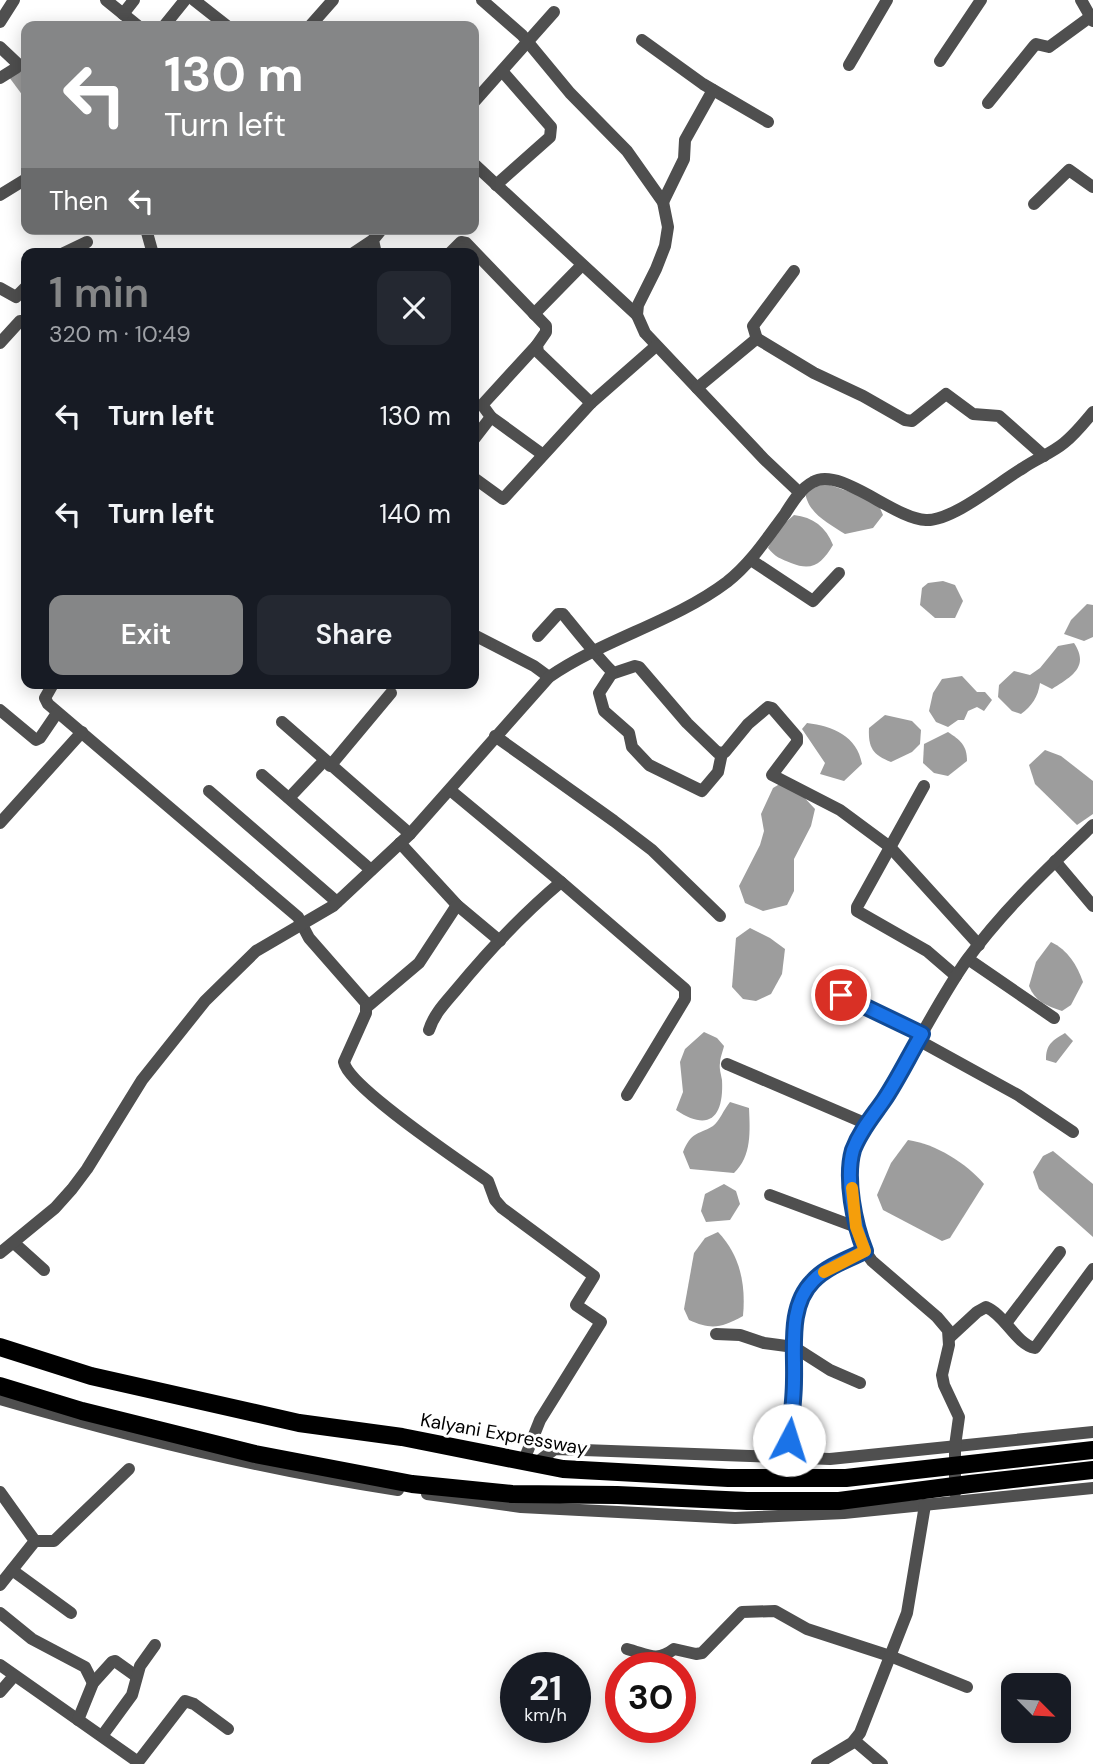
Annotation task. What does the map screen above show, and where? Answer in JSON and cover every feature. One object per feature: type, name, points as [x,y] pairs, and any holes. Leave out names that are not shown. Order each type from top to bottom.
[{"type":"highway","name":"Kalyani Expressway","points":[[0,1347],[91,1376],[299,1423],[402,1437],[563,1469],[646,1475],[846,1478],[1093,1450]]},
{"type":"highway","points":[[0,1387],[82,1411],[255,1454],[437,1486],[512,1494],[839,1501],[1093,1470]]},
{"type":"street","points":[[0,22],[13,0]]},
{"type":"street","points":[[106,0],[132,21]]},
{"type":"street","points":[[123,14],[134,0]]},
{"type":"street","points":[[168,21],[185,0]]},
{"type":"street","points":[[194,0],[221,21]]},
{"type":"street","points":[[314,21],[333,0]]},
{"type":"street","points":[[482,0],[528,43],[570,93],[627,151],[663,202],[668,227],[665,246],[641,296],[637,315]]},
{"type":"street","points":[[849,65],[887,0]]},
{"type":"street","points":[[940,61],[981,0]]},
{"type":"street","points":[[988,103],[1036,44],[1049,47],[1092,19],[1081,0]]},
{"type":"street","points":[[479,96],[555,12]]},
{"type":"street","points":[[642,40],[713,90],[768,122]]},
{"type":"street","points":[[0,47],[18,64],[0,78]]},
{"type":"street","points":[[496,185],[550,137],[551,132],[551,127],[502,71]]},
{"type":"street","points":[[663,202],[684,159],[685,141],[713,90]]},
{"type":"street","points":[[479,169],[637,315],[656,346],[800,493]]},
{"type":"street","points":[[1034,204],[1069,170],[1093,187]]},
{"type":"street","points":[[0,195],[21,182]]},
{"type":"street","points":[[361,248],[377,235]]},
{"type":"street","points":[[373,240],[375,248]]},
{"type":"street","points":[[74,248],[87,242]]},
{"type":"street","points":[[455,248],[461,242],[471,248]]},
{"type":"street","points":[[479,257],[547,329],[537,345],[483,404],[491,417],[542,454]]},
{"type":"street","points":[[534,314],[582,265]]},
{"type":"street","points":[[794,271],[753,326],[756,338],[814,373],[905,420],[912,421],[946,394],[973,414],[999,416],[1044,456]]},
{"type":"street","points":[[0,288],[16,297],[21,292]]},
{"type":"street","points":[[0,343],[21,321]]},
{"type":"street","points":[[697,388],[756,338]]},
{"type":"street","points":[[537,345],[538,352],[591,403]]},
{"type":"street","points":[[479,482],[503,499],[591,403],[656,346]]},
{"type":"street","points":[[0,1253],[55,1208],[72,1189],[88,1169],[142,1080],[205,1001],[256,951],[337,902],[410,834],[548,677],[595,650],[672,614],[711,592],[751,560],[800,493],[817,480],[838,481],[853,486],[900,514],[933,520],[959,510],[1065,442],[1093,412]]},
{"type":"street","points":[[479,433],[491,417]]},
{"type":"street","points":[[751,560],[813,601],[839,573]]},
{"type":"street","points":[[538,636],[561,613],[612,673]]},
{"type":"street","points":[[479,638],[534,666],[548,677]]},
{"type":"street","points":[[722,753],[709,746],[639,667],[612,673],[600,690],[599,701],[604,711],[629,733],[632,747],[649,765],[702,791],[718,772],[722,753],[748,724],[768,707],[772,708],[797,737],[797,742],[772,775],[840,810],[890,847],[979,945]]},
{"type":"street","points":[[50,689],[45,700],[57,713],[298,917],[309,938],[347,979],[367,1007]]},
{"type":"street","points":[[289,798],[327,764],[391,693]]},
{"type":"street","points":[[0,710],[36,740],[57,713]]},
{"type":"street","points":[[282,722],[410,834]]},
{"type":"street","points":[[0,823],[82,732]]},
{"type":"street","points":[[495,736],[652,850],[720,916]]},
{"type":"street","points":[[262,775],[371,870]]},
{"type":"street","points":[[924,786],[857,911],[927,951],[956,976]]},
{"type":"street","points":[[450,790],[561,882],[686,992],[685,999],[627,1095]]},
{"type":"street","points":[[209,792],[337,902]]},
{"type":"street","points":[[955,1502],[955,1446],[959,1417],[942,1375],[950,1337],[947,1328],[937,1317],[886,1274],[865,1251],[856,1227],[850,1164],[856,1143],[968,959],[1023,892],[1093,825]]},
{"type":"street","points":[[400,843],[457,905],[500,941]]},
{"type":"street","points":[[1055,861],[1093,906]]},
{"type":"street","points":[[429,1030],[432,1019],[500,941],[561,882]]},
{"type":"street","points":[[457,905],[419,963],[367,1007],[344,1065],[376,1099],[488,1181],[495,1200],[502,1208],[594,1276],[576,1306],[601,1322],[540,1420],[530,1461]]},
{"type":"street","points":[[968,959],[1054,1018]]},
{"type":"street","points":[[821,985],[920,1037],[1018,1095],[1073,1132]]},
{"type":"street","points":[[727,1064],[867,1124]]},
{"type":"street","points":[[770,1195],[856,1227]]},
{"type":"street","points":[[14,1243],[44,1270]]},
{"type":"street","points":[[790,1458],[793,1333],[796,1318],[811,1282],[824,1272],[865,1251]]},
{"type":"street","points":[[1006,1323],[1060,1252]]},
{"type":"street","points":[[950,1337],[984,1307],[990,1308],[1027,1345],[1035,1348],[1093,1269]]},
{"type":"street","points":[[716,1334],[740,1335],[764,1343],[794,1348],[830,1370],[860,1383]]},
{"type":"street","points":[[0,1399],[81,1423],[315,1477],[521,1507],[735,1518],[844,1513],[1093,1488]]},
{"type":"street","points":[[530,1461],[555,1449],[830,1460],[1093,1432]]},
{"type":"street","points":[[35,1541],[54,1541],[129,1469]]},
{"type":"street","points":[[0,1492],[35,1541]]},
{"type":"street","points":[[817,1764],[855,1741],[907,1613],[926,1505]]},
{"type":"street","points":[[0,1585],[35,1541]]},
{"type":"street","points":[[12,1570],[71,1613]]},
{"type":"street","points":[[627,1648],[659,1658],[674,1649],[702,1653],[746,1610],[775,1611],[807,1629],[890,1656],[967,1687]]},
{"type":"street","points":[[0,1613],[32,1639],[85,1667],[93,1683]]},
{"type":"street","points":[[102,1736],[132,1695],[140,1665],[155,1645]]},
{"type":"street","points":[[78,1720],[93,1683],[113,1661],[136,1676]]},
{"type":"street","points":[[0,1665],[137,1763],[185,1701],[194,1704],[228,1729]]},
{"type":"street","points":[[0,1692],[14,1676]]},
{"type":"street","points":[[855,1741],[882,1764]]},
{"type":"shaded area","points":[[21,66],[21,93],[9,77]]},
{"type":"shaded area","points":[[818,481],[877,501],[883,515],[873,528],[845,534],[819,517],[810,505],[805,491]]},
{"type":"shaded area","points":[[794,515],[818,524],[833,545],[821,561],[811,566],[799,566],[781,559],[768,548],[777,530]]},
{"type":"shaded area","points":[[943,581],[955,585],[963,601],[955,618],[935,618],[920,605],[922,588],[928,583]]},
{"type":"shaded area","points":[[1087,604],[1093,605],[1093,637],[1084,641],[1064,634],[1071,620]]},
{"type":"shaded area","points":[[1074,643],[1080,659],[1076,670],[1052,689],[1040,683],[1034,701],[1021,714],[1012,711],[998,697],[999,685],[1014,671],[1030,675],[1040,668],[1058,646]]},
{"type":"shaded area","points":[[962,676],[977,692],[985,692],[992,700],[984,711],[977,707],[968,711],[964,720],[958,720],[948,727],[936,722],[929,711],[933,693],[942,679]]},
{"type":"shaded area","points":[[885,715],[912,721],[921,730],[920,744],[912,752],[891,762],[880,757],[869,741],[869,728]]},
{"type":"shaded area","points":[[807,723],[835,730],[855,746],[862,764],[844,781],[820,774],[825,763],[802,729]]},
{"type":"shaded area","points":[[948,732],[962,744],[967,761],[948,776],[934,773],[923,763],[924,744]]},
{"type":"shaded area","points":[[1045,750],[1061,756],[1093,781],[1093,814],[1077,825],[1035,784],[1029,765]]},
{"type":"shaded area","points":[[783,782],[801,794],[815,809],[811,826],[794,859],[794,891],[787,905],[763,911],[745,903],[739,886],[760,845],[764,831],[761,814],[773,788]]},
{"type":"shaded area","points":[[750,928],[785,949],[782,974],[771,994],[756,1001],[743,999],[732,987],[736,938]]},
{"type":"shaded area","points":[[1051,942],[1071,959],[1083,982],[1071,1005],[1062,1011],[1034,996],[1029,986],[1036,962]]},
{"type":"shaded area","points":[[704,1032],[717,1038],[724,1046],[720,1059],[722,1093],[717,1111],[712,1117],[698,1120],[676,1110],[683,1092],[680,1062],[685,1049]]},
{"type":"shaded area","points":[[1065,1033],[1073,1041],[1056,1063],[1046,1060],[1051,1044]]},
{"type":"shaded area","points":[[730,1102],[749,1108],[749,1143],[740,1166],[734,1173],[690,1169],[683,1152],[686,1145],[695,1135],[715,1124]]},
{"type":"shaded area","points":[[908,1140],[950,1156],[984,1184],[950,1238],[942,1241],[883,1210],[877,1195],[891,1163]]},
{"type":"shaded area","points":[[1053,1151],[1093,1184],[1093,1237],[1039,1189],[1033,1172],[1043,1156]]},
{"type":"shaded area","points":[[724,1184],[736,1191],[740,1204],[730,1220],[706,1222],[701,1211],[705,1194]]},
{"type":"shaded area","points":[[718,1232],[732,1250],[740,1271],[743,1316],[722,1325],[710,1326],[689,1320],[684,1309],[694,1253],[705,1238]]},
{"type":"slow traffic","points":[[824,1272],[865,1251],[856,1227],[852,1188]]},
{"type":"route","points":[[789,1440],[794,1381],[793,1333],[796,1318],[811,1282],[824,1272],[865,1251],[856,1227],[850,1164],[862,1132],[886,1097],[922,1034],[841,995]]}]
